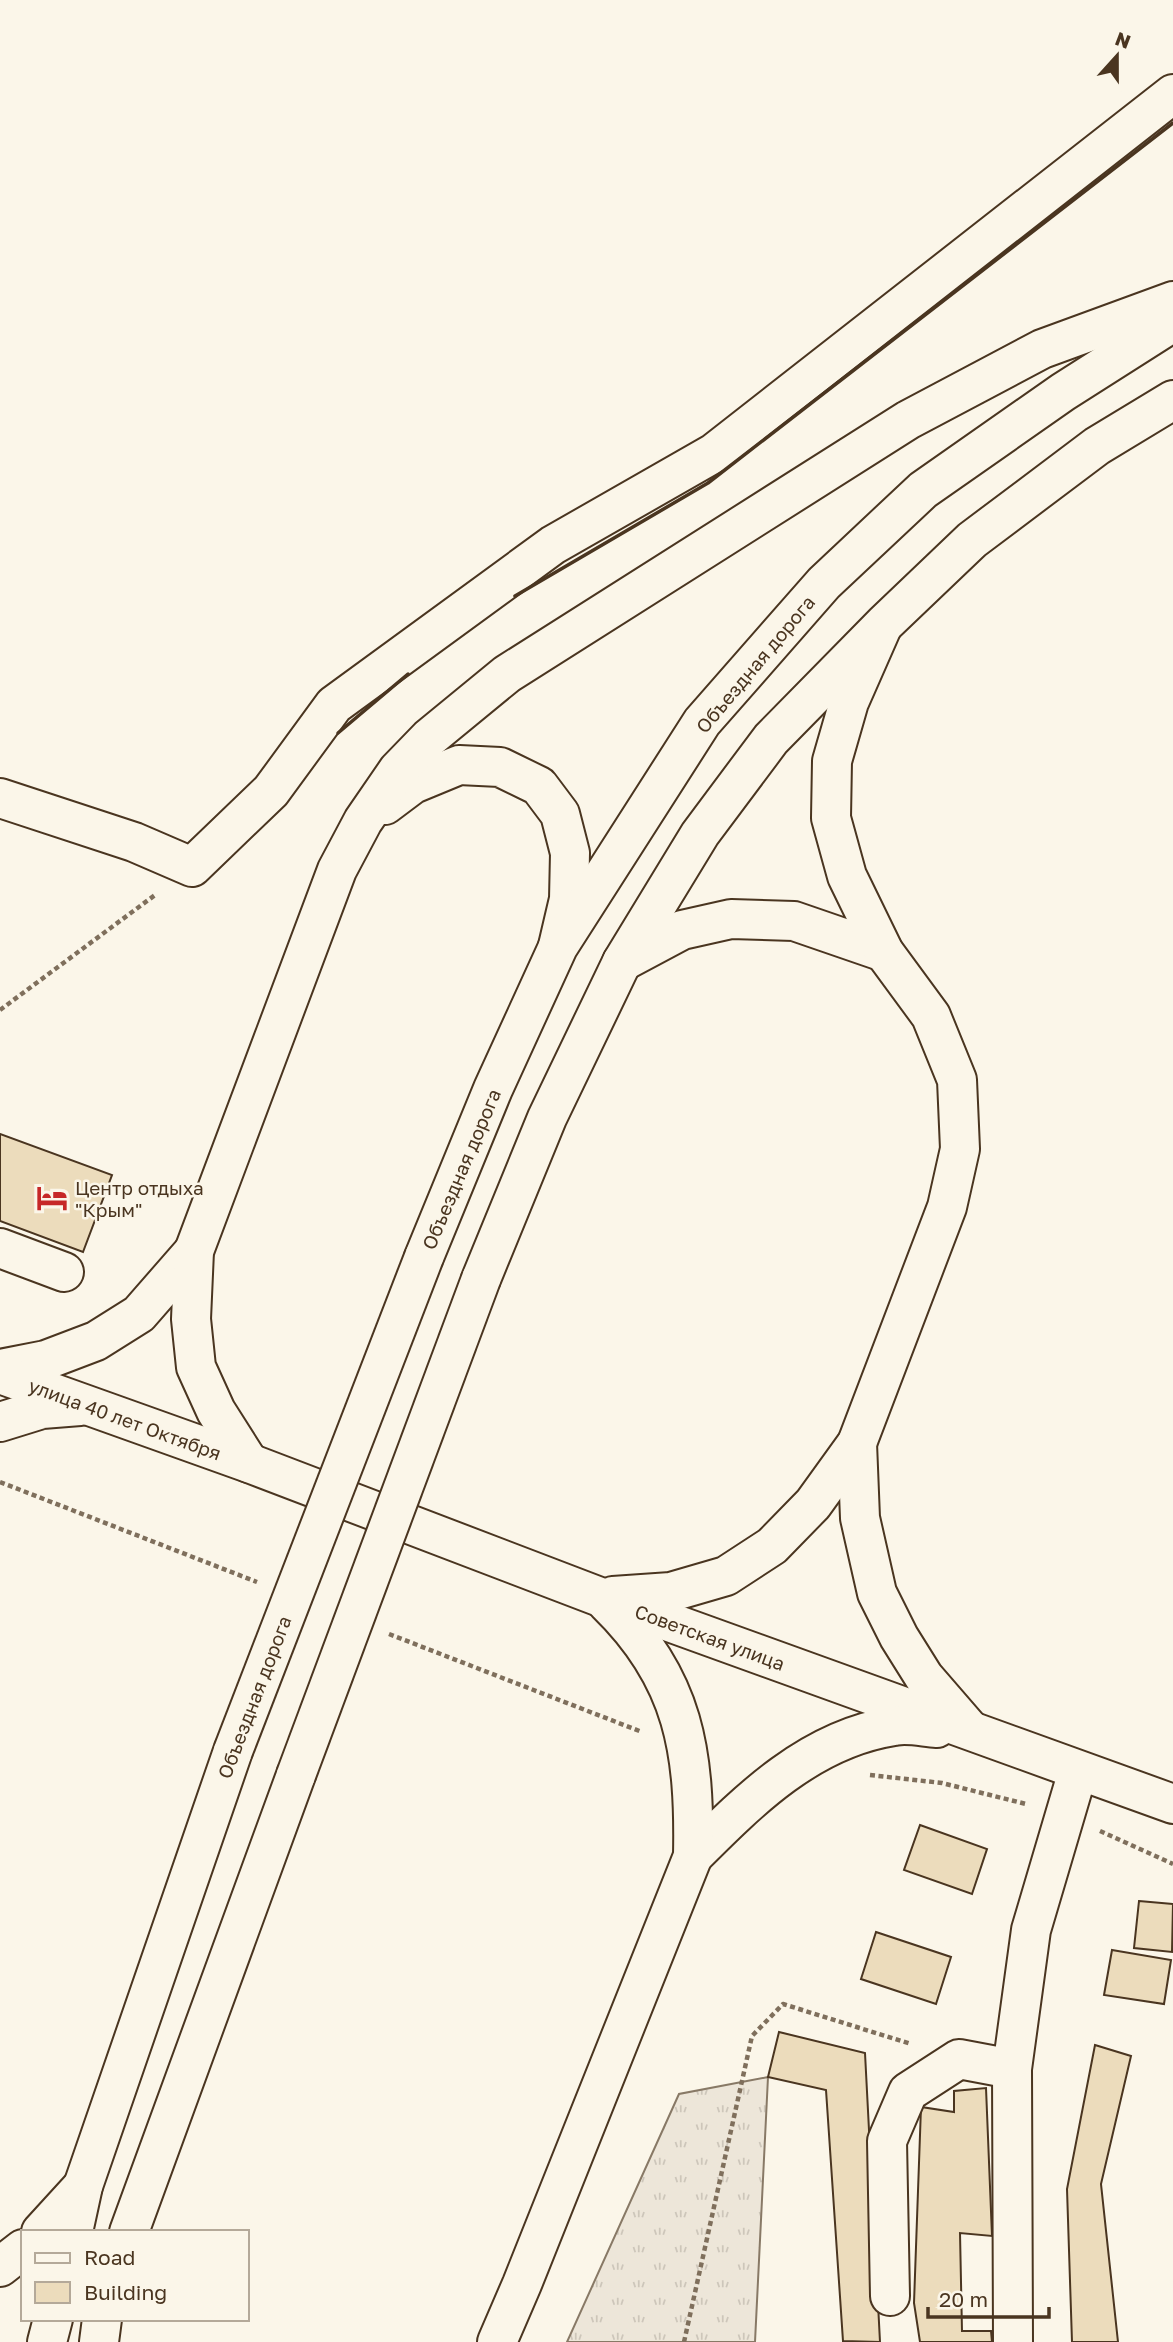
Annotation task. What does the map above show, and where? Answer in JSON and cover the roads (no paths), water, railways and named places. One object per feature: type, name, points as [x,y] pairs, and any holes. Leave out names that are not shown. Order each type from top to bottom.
[{"type":"main road","points":[[0,798],[134,842],[192,867],[271,792],[334,705],[553,545],[714,453],[1173,94]]},
{"type":"main road","points":[[249,1463],[216,1411],[196,1367],[191,1319],[194,1251],[337,870],[363,821],[398,770],[429,738],[507,674],[908,420],[1042,349],[1173,301]]},
{"type":"main road","name":"Объездная дорога","points":[[73,2230],[83,2186],[233,1751],[424,1257],[494,1089],[558,947],[702,722],[824,583],[923,490],[1063,392],[1173,322]]},
{"type":"main road","points":[[129,2230],[481,1279],[547,1118],[622,962],[700,834],[771,739],[884,624],[972,540],[1097,446],[1173,400]]},
{"type":"main road","points":[[600,1597],[671,1592],[726,1576],[772,1546],[813,1504],[857,1443],[947,1208],[960,1149],[957,1080],[931,1016],[884,952],[847,876],[831,818],[832,761],[849,702],[884,624]]},
{"type":"main road","points":[[363,821],[413,784],[459,765],[500,767],[538,786],[560,814],[570,853],[569,899],[558,947]]},
{"type":"main road","points":[[622,962],[682,930],[731,919],[794,921],[884,952]]},
{"type":"main road","points":[[0,1248],[64,1272]]},
{"type":"main road","points":[[0,1372],[46,1360],[96,1341],[139,1314],[194,1251]]},
{"type":"main road","name":"улица 40 лет Октября","points":[[0,1372],[249,1463]]},
{"type":"main road","points":[[0,1422],[43,1409],[88,1405]]},
{"type":"main road","points":[[857,1443],[860,1518],[877,1593],[899,1637],[925,1677],[971,1731]]},
{"type":"main road","name":"Советская улица","points":[[249,1463],[600,1597],[1173,1804]]},
{"type":"main road","points":[[497,2342],[528,2272],[693,1856],[694,1801],[687,1743],[668,1684],[632,1628],[600,1597]]},
{"type":"main road","points":[[693,1856],[757,1794],[810,1757],[842,1741],[896,1725],[971,1731]]},
{"type":"main road","points":[[1013,2342],[1012,2069],[1031,1930],[1079,1771]]},
{"type":"main road","points":[[890,2296],[887,2141],[908,2092],[958,2059],[1012,2069]]},
{"type":"main road","points":[[43,2230],[83,2186]]},
{"type":"main road","points":[[0,2267],[21,2251]]},
{"type":"main road","points":[[47,2342],[52,2321]]},
{"type":"main road","points":[[99,2342],[102,2321]]},
{"type":"main road","points":[[113,2321],[118,2342]]},
{"type":"place","name":"Центр отдыха \"Крым\"","points":[[52,1198]]}]
